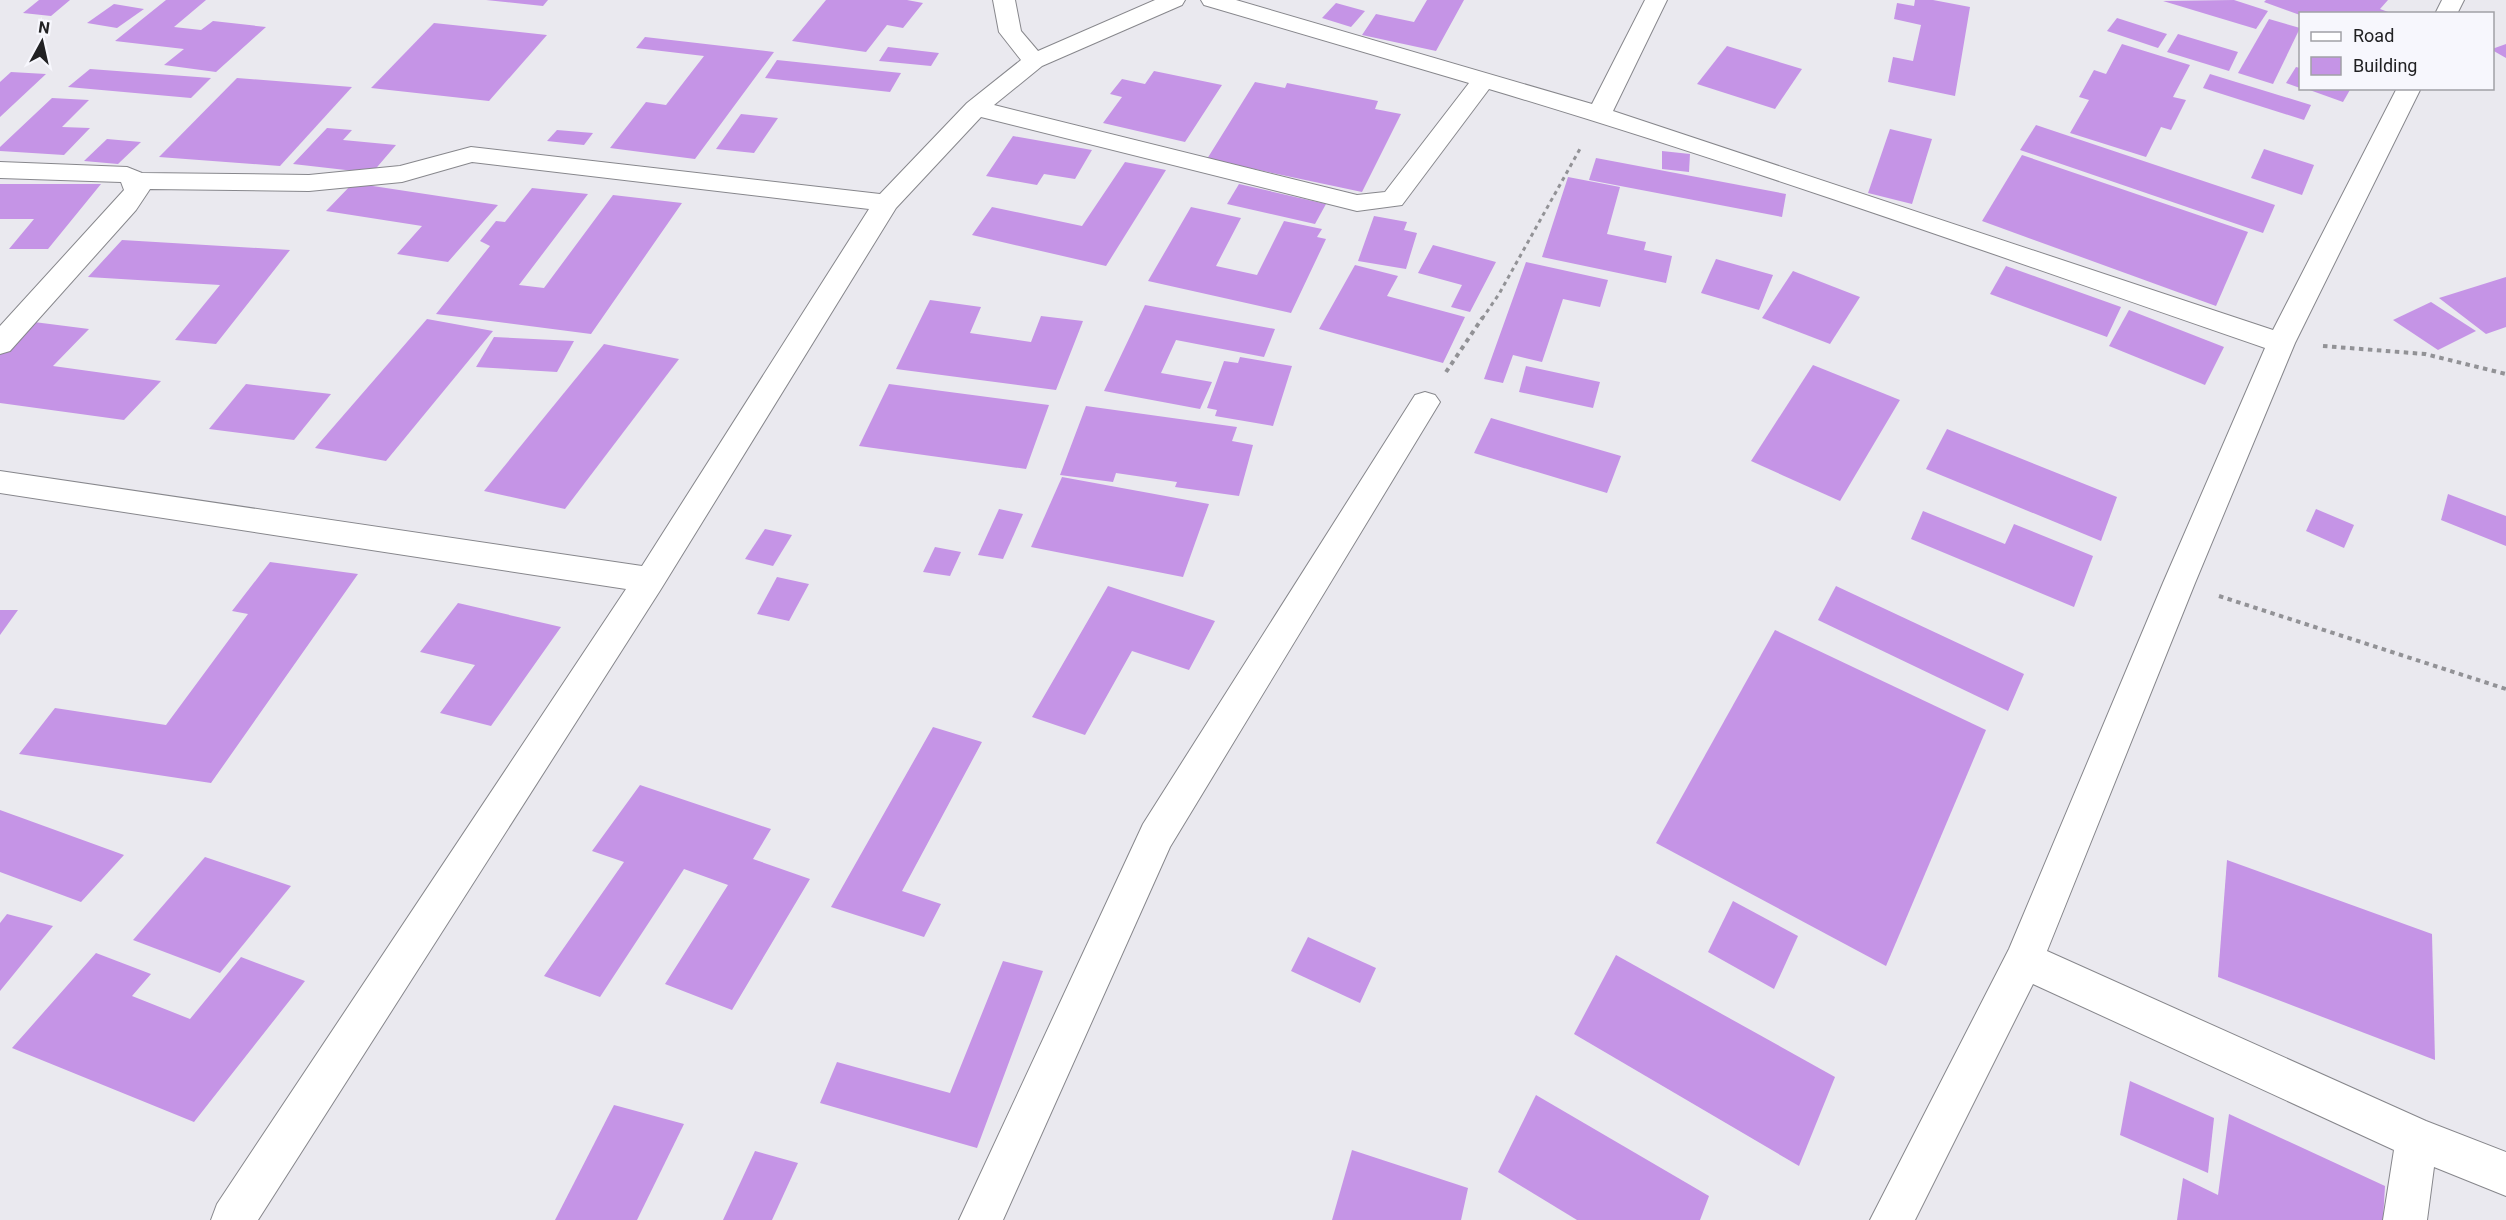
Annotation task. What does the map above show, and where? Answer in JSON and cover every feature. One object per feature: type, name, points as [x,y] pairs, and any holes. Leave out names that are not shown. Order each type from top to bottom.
[{"type":"street","points":[[1004,0],[1010,32],[1034,61]]},
{"type":"street","points":[[233,1220],[650,580],[886,203],[976,108],[1034,61],[1174,0]]},
{"type":"street","points":[[1212,0],[1599,114],[1922,220],[2281,343]]},
{"type":"street","points":[[1599,114],[1656,0]]},
{"type":"street","points":[[976,108],[1357,203],[1393,199],[1484,80]]},
{"type":"street","points":[[1892,1220],[2024,960],[2179,583],[2281,343],[2408,90]]},
{"type":"street","points":[[0,170],[128,175],[136,181],[309,183],[402,174],[471,154],[886,203]]},
{"type":"street","points":[[0,344],[127,204],[137,190],[136,181]]},
{"type":"street","points":[[981,1220],[1156,836],[1425,402]]},
{"type":"street","points":[[0,482],[650,580]]},
{"type":"street","points":[[2024,960],[2417,1139],[2506,1174]]},
{"type":"street","points":[[2405,1220],[2417,1139]]},
{"type":"path","points":[[1425,402],[1499,294],[1599,114]]},
{"type":"path","points":[[2281,343],[2425,354],[2506,374]]},
{"type":"path","points":[[2179,583],[2506,689]]},
{"type":"building","points":[[39,0],[70,0],[51,16],[23,13]]},
{"type":"building","points":[[166,0],[206,0],[174,27],[201,30],[213,21],[266,27],[216,72],[164,65],[184,49],[115,41]]},
{"type":"building","points":[[486,0],[548,0],[543,6]]},
{"type":"building","points":[[826,0],[907,0],[923,3],[903,28],[887,25],[866,52],[792,41]]},
{"type":"building","points":[[1427,0],[1464,0],[1436,51],[1362,35],[1376,14],[1414,22]]},
{"type":"building","points":[[1915,0],[1933,0],[1970,7],[1955,96],[1888,82],[1893,57],[1913,61],[1921,25],[1894,19],[1897,3],[1914,6]]},
{"type":"building","points":[[2234,0],[2268,11],[2256,29],[2163,1]]},
{"type":"building","points":[[2266,0],[2388,0],[2380,9],[2388,12],[2299,12],[2299,15],[2264,2]]},
{"type":"building","points":[[1336,3],[1365,11],[1351,27],[1322,18]]},
{"type":"building","points":[[114,4],[144,9],[117,28],[87,23]]},
{"type":"building","points":[[2117,18],[2167,34],[2158,48],[2107,31]]},
{"type":"building","points":[[2269,19],[2299,28],[2273,84],[2238,73]]},
{"type":"building","points":[[434,23],[547,35],[489,101],[371,88]]},
{"type":"building","points":[[2178,34],[2238,52],[2229,71],[2167,52]]},
{"type":"building","points":[[645,37],[774,52],[695,159],[610,148],[646,102],[666,105],[704,56],[636,48]]},
{"type":"building","points":[[2122,44],[2190,65],[2173,97],[2186,100],[2171,130],[2161,127],[2146,157],[2070,133],[2089,100],[2079,97],[2094,70],[2106,74]]},
{"type":"building","points":[[2506,44],[2506,58],[2494,51],[2494,48]]},
{"type":"building","points":[[1727,46],[1802,69],[1775,109],[1697,84]]},
{"type":"building","points":[[888,47],[939,53],[931,66],[879,61]]},
{"type":"building","points":[[777,60],[901,73],[890,92],[765,78]]},
{"type":"building","points":[[2296,67],[2299,68],[2299,88],[2286,83]]},
{"type":"building","points":[[90,69],[211,78],[191,98],[68,87]]},
{"type":"building","points":[[1154,71],[1222,85],[1185,142],[1103,123],[1122,97],[1110,94],[1122,79],[1145,84]]},
{"type":"building","points":[[11,72],[46,74],[0,117],[0,82]]},
{"type":"building","points":[[2210,74],[2311,105],[2304,120],[2203,88]]},
{"type":"building","points":[[237,78],[352,87],[280,166],[159,157]]},
{"type":"building","points":[[1255,82],[1285,88],[1287,83],[1378,101],[1375,109],[1401,114],[1362,192],[1207,159]]},
{"type":"building","points":[[2310,90],[2350,90],[2343,102]]},
{"type":"building","points":[[52,98],[89,100],[62,127],[90,128],[64,155],[0,151],[0,147]]},
{"type":"building","points":[[741,114],[778,118],[754,153],[716,149]]},
{"type":"building","points":[[2036,125],[2275,205],[2263,233],[2020,150]]},
{"type":"building","points":[[327,128],[352,130],[343,140],[396,145],[372,173],[293,164]]},
{"type":"building","points":[[1890,129],[1932,139],[1912,204],[1868,193]]},
{"type":"building","points":[[557,130],[593,133],[584,145],[547,141]]},
{"type":"building","points":[[1013,136],[1092,150],[1075,179],[1044,174],[1037,185],[986,176]]},
{"type":"building","points":[[107,139],[141,142],[118,164],[84,161]]},
{"type":"building","points":[[2264,149],[2314,165],[2302,195],[2251,178]]},
{"type":"building","points":[[1662,151],[1690,154],[1689,172],[1662,169]]},
{"type":"building","points":[[2022,155],[2248,232],[2216,306],[1982,221]]},
{"type":"building","points":[[1596,158],[1786,194],[1782,217],[1589,180]]},
{"type":"building","points":[[1125,162],[1166,170],[1106,266],[972,235],[992,207],[1082,226]]},
{"type":"building","points":[[1568,177],[1620,187],[1607,234],[1646,242],[1644,250],[1672,256],[1666,283],[1542,257]]},
{"type":"building","points":[[353,183],[498,205],[448,262],[397,254],[422,226],[326,211]]},
{"type":"building","points":[[0,184],[101,184],[48,249],[9,249],[34,219],[0,219]]},
{"type":"building","points":[[1239,184],[1326,204],[1315,224],[1227,204]]},
{"type":"building","points":[[532,188],[588,194],[519,285],[544,288],[613,195],[682,203],[591,334],[436,314],[490,246],[480,241],[496,221],[505,222]]},
{"type":"building","points":[[1191,207],[1241,218],[1216,266],[1257,275],[1284,221],[1322,229],[1317,237],[1326,239],[1291,313],[1148,281]]},
{"type":"building","points":[[1374,216],[1407,222],[1404,230],[1417,233],[1406,269],[1358,261]]},
{"type":"building","points":[[122,240],[290,250],[216,344],[175,340],[220,285],[88,277]]},
{"type":"building","points":[[1433,245],[1496,262],[1470,312],[1451,307],[1462,285],[1418,273]]},
{"type":"building","points":[[1716,259],[1773,275],[1759,310],[1701,293]]},
{"type":"building","points":[[1526,262],[1608,280],[1600,307],[1563,299],[1542,362],[1513,355],[1503,383],[1484,379]]},
{"type":"building","points":[[1355,265],[1398,276],[1387,296],[1465,317],[1443,363],[1319,329]]},
{"type":"building","points":[[2006,266],[2121,307],[2107,337],[1990,294]]},
{"type":"building","points":[[1793,271],[1860,297],[1830,344],[1762,318]]},
{"type":"building","points":[[2506,277],[2506,327],[2486,334],[2439,298]]},
{"type":"building","points":[[930,300],[981,307],[970,333],[1031,342],[1041,316],[1083,321],[1056,390],[896,369]]},
{"type":"building","points":[[2431,302],[2476,331],[2438,350],[2393,320]]},
{"type":"building","points":[[1145,305],[1275,329],[1264,357],[1176,340],[1161,373],[1212,382],[1200,409],[1104,391]]},
{"type":"building","points":[[2129,310],[2224,347],[2205,385],[2109,346]]},
{"type":"building","points":[[427,319],[493,331],[386,461],[315,448]]},
{"type":"building","points":[[34,322],[89,329],[53,366],[161,381],[124,420],[0,403],[0,355]]},
{"type":"building","points":[[494,337],[574,341],[557,372],[476,367]]},
{"type":"building","points":[[604,344],[679,359],[565,509],[484,491]]},
{"type":"building","points":[[1240,357],[1292,366],[1273,426],[1215,416],[1217,410],[1207,408],[1224,361],[1238,363]]},
{"type":"building","points":[[1813,365],[1900,400],[1840,501],[1751,461]]},
{"type":"building","points":[[1526,366],[1600,382],[1593,408],[1519,392]]},
{"type":"building","points":[[246,384],[331,394],[294,440],[209,429]]},
{"type":"building","points":[[889,384],[1049,405],[1026,469],[859,446]]},
{"type":"building","points":[[1086,406],[1237,427],[1232,441],[1253,445],[1239,496],[1175,487],[1177,482],[1116,473],[1113,482],[1060,475]]},
{"type":"building","points":[[1491,418],[1621,456],[1607,493],[1474,453]]},
{"type":"building","points":[[1947,429],[2117,497],[2101,541],[1926,469]]},
{"type":"building","points":[[1062,477],[1209,504],[1183,577],[1031,547]]},
{"type":"building","points":[[2448,494],[2506,516],[2506,546],[2441,520]]},
{"type":"building","points":[[999,509],[1023,514],[1003,559],[978,555]]},
{"type":"building","points":[[2316,509],[2354,525],[2344,548],[2306,531]]},
{"type":"building","points":[[1923,511],[2005,544],[2014,524],[2093,556],[2074,607],[1911,539]]},
{"type":"building","points":[[765,529],[792,535],[773,566],[745,559]]},
{"type":"building","points":[[935,547],[961,552],[950,576],[923,572]]},
{"type":"building","points":[[270,562],[358,574],[211,783],[19,754],[55,708],[166,725],[248,614],[232,611]]},
{"type":"building","points":[[777,577],[809,584],[789,621],[757,614]]},
{"type":"building","points":[[1108,586],[1215,621],[1189,670],[1132,651],[1085,735],[1032,717]]},
{"type":"building","points":[[1836,586],[2024,674],[2008,711],[1818,620]]},
{"type":"building","points":[[458,603],[561,627],[491,726],[440,713],[475,665],[420,652]]},
{"type":"building","points":[[0,610],[18,610],[0,635]]},
{"type":"building","points":[[1775,630],[1986,730],[1886,966],[1656,843]]},
{"type":"building","points":[[933,727],[982,742],[902,891],[941,904],[924,937],[831,907]]},
{"type":"building","points":[[640,785],[771,829],[753,859],[810,879],[732,1010],[665,984],[728,885],[684,869],[600,997],[544,976],[624,862],[592,851]]},
{"type":"building","points":[[0,810],[124,855],[81,902],[0,872]]},
{"type":"building","points":[[205,857],[291,886],[220,973],[133,940]]},
{"type":"building","points":[[2227,860],[2432,934],[2435,1060],[2218,977]]},
{"type":"building","points":[[1733,901],[1798,936],[1774,989],[1708,952]]},
{"type":"building","points":[[7,914],[53,926],[0,991],[0,923]]},
{"type":"building","points":[[1308,937],[1376,968],[1360,1003],[1291,971]]},
{"type":"building","points":[[96,953],[151,974],[132,996],[190,1019],[241,957],[305,981],[194,1122],[12,1048]]},
{"type":"building","points":[[1616,955],[1835,1077],[1799,1166],[1574,1034]]},
{"type":"building","points":[[1003,961],[1043,971],[977,1148],[820,1103],[837,1062],[950,1093]]},
{"type":"building","points":[[2130,1081],[2214,1118],[2208,1173],[2120,1135]]},
{"type":"building","points":[[1536,1095],[1709,1196],[1700,1220],[1577,1220],[1498,1172]]},
{"type":"building","points":[[614,1105],[684,1124],[637,1220],[555,1220]]},
{"type":"building","points":[[2229,1114],[2385,1186],[2383,1220],[2177,1220],[2183,1178],[2218,1195]]},
{"type":"building","points":[[1352,1150],[1468,1188],[1461,1220],[1332,1220]]},
{"type":"building","points":[[755,1151],[798,1163],[772,1220],[723,1220]]}]
